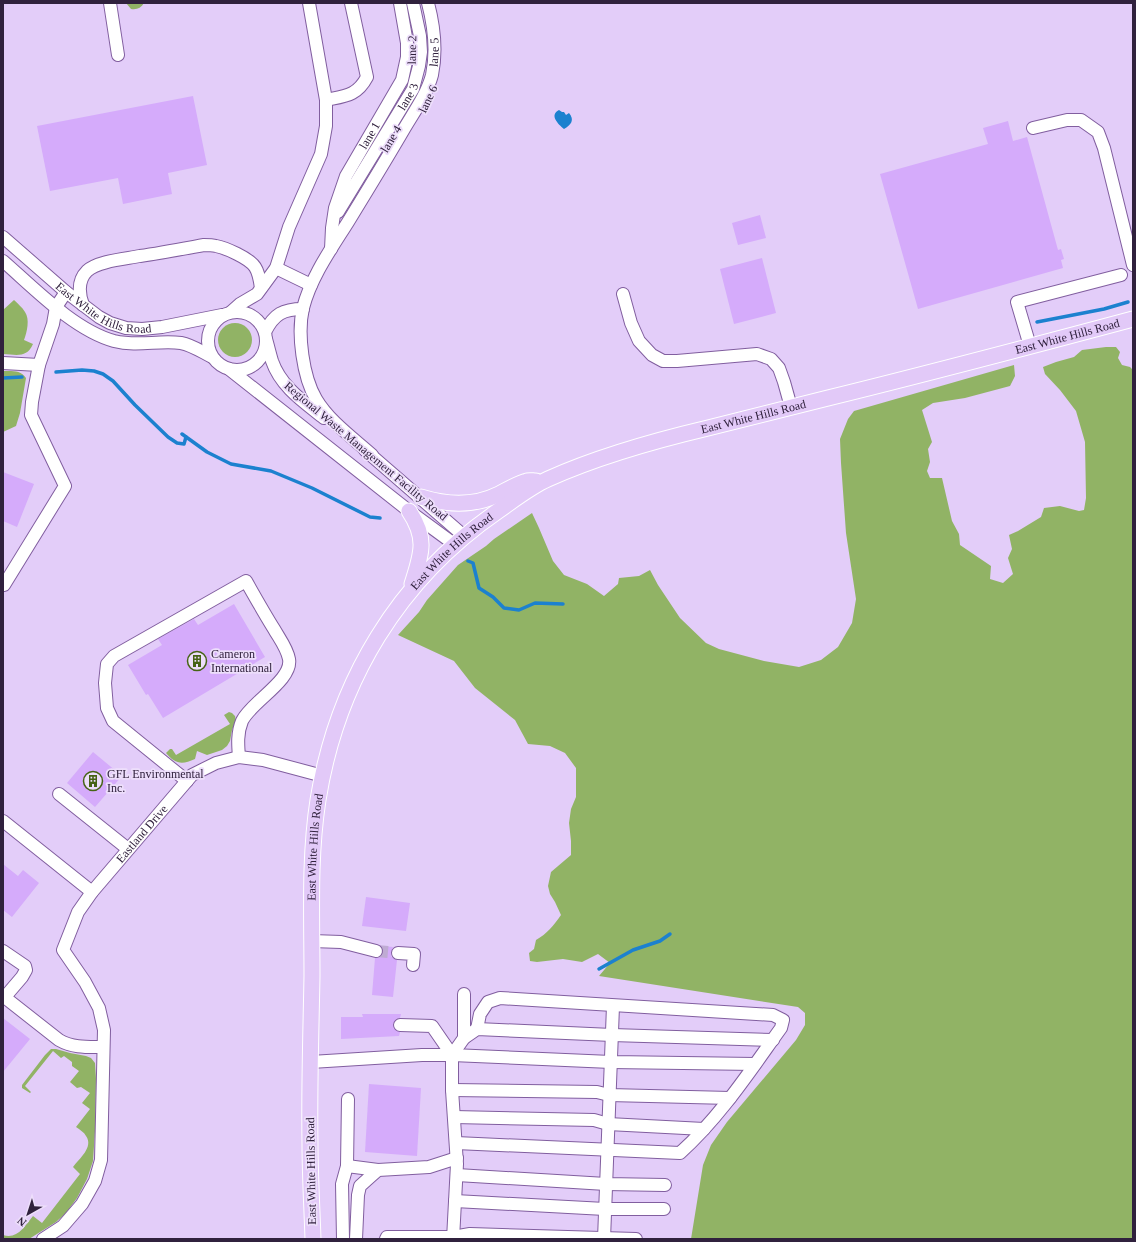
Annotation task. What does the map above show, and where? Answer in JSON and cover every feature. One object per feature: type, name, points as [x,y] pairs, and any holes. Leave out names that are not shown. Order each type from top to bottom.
[{"type":"main road","name":"East White Hills Road","points":[[313,1239],[310,1142],[311,894],[313,848],[318,804],[333,734],[351,687],[381,632],[410,590],[459,540],[484,521],[543,481],[575,467],[664,439],[867,389],[1133,319]]},
{"type":"main road","points":[[421,497],[437,502],[452,504],[476,502],[498,495],[527,480],[543,481]]},
{"type":"main road","points":[[409,511],[416,521],[419,531],[421,550],[420,559],[410,590]]},
{"type":"street","points":[[110,3],[118,55]]},
{"type":"street","points":[[212,357],[208,348],[207,338],[210,328],[215,320],[257,294],[276,268],[289,227],[321,154],[326,126],[326,100],[309,3]]},
{"type":"street","points":[[326,100],[345,96],[354,92],[362,86],[367,77],[352,3]]},
{"type":"street","name":"lane 1","points":[[364,177],[402,80],[407,57],[407,43],[416,5]]},
{"type":"street","name":"lane 4","points":[[364,177],[420,90],[427,52],[427,40],[416,5]]},
{"type":"street","points":[[1033,128],[1067,120],[1081,120],[1098,132],[1104,148],[1133,265]]},
{"type":"street","points":[[331,250],[333,219],[340,189],[364,177]]},
{"type":"street","points":[[333,219],[364,177]]},
{"type":"street","points":[[332,236],[364,177]]},
{"type":"street","points":[[364,177],[331,250],[311,285],[303,309],[302,348],[305,370],[311,388],[322,409],[372,455]]},
{"type":"street","name":"East White Hills Road","points":[[3,238],[66,292],[99,317],[110,323],[126,328],[142,329],[162,327],[226,313]]},
{"type":"street","points":[[83,305],[79,288],[81,280],[87,272],[96,266],[204,245],[214,245],[224,248],[250,262],[255,266],[258,272],[261,288]]},
{"type":"street","name":"East White Hills Road","points":[[3,261],[56,307],[86,328],[108,339],[132,344],[182,344],[212,357]]},
{"type":"street","points":[[276,268],[311,285]]},
{"type":"street","points":[[1030,346],[1017,302],[1121,275]]},
{"type":"street","points":[[4,585],[65,486],[31,415],[39,365],[53,324],[56,307],[66,292]]},
{"type":"street","points":[[623,294],[630,323],[639,342],[652,355],[663,361],[757,354],[771,359],[779,368],[791,407]]},
{"type":"street","points":[[229,369],[245,369],[254,365],[261,358],[265,350],[269,324],[281,312],[303,309]]},
{"type":"street","name":"Regional Waste Management Facility Road","points":[[226,313],[240,311],[255,318],[261,324],[266,336],[276,371],[290,390],[372,455],[421,497],[459,540]]},
{"type":"street","name":"Regional Waste Management Facility Road","points":[[212,357],[409,511],[459,540]]},
{"type":"street","points":[[3,363],[39,365]]},
{"type":"street","points":[[187,782],[113,722],[107,708],[105,683],[107,664],[114,656],[246,581],[285,647],[290,660],[286,671],[278,683],[250,710],[243,720],[238,738],[238,757]]},
{"type":"street","name":"Eastland Drive","points":[[103,1047],[104,1030],[99,1008],[85,982],[63,950],[78,912],[92,892],[192,775],[216,763],[238,757],[264,760],[323,776]]},
{"type":"street","points":[[59,794],[128,849]]},
{"type":"street","points":[[3,821],[92,892]]},
{"type":"street","points":[[312,941],[341,942],[376,951]]},
{"type":"street","points":[[3,951],[25,966],[26,970],[22,977],[4,997],[66,1044],[75,1047],[103,1047],[101,1160],[95,1181],[82,1204],[63,1226],[43,1239]]},
{"type":"street","points":[[398,953],[414,954],[413,965]]},
{"type":"street","points":[[464,994],[464,1038]]},
{"type":"street","points":[[456,1142],[680,1153],[704,1129],[730,1098],[773,1040],[781,1028],[784,1020],[773,1015],[500,998],[488,1002],[480,1014],[477,1029]]},
{"type":"street","points":[[604,1238],[613,1006]]},
{"type":"street","points":[[400,1024],[432,1026],[452,1055],[452,1090],[457,1158],[453,1238]]},
{"type":"street","points":[[452,1055],[464,1038],[477,1029],[773,1040]]},
{"type":"street","points":[[311,1062],[422,1055],[452,1055],[611,1062],[755,1064]]},
{"type":"street","points":[[452,1090],[597,1092],[609,1095],[730,1098]]},
{"type":"street","points":[[343,1239],[342,1184],[346,1166],[348,1099]]},
{"type":"street","points":[[454,1117],[594,1120],[608,1124],[704,1129]]},
{"type":"street","points":[[346,1166],[378,1170],[429,1168],[457,1158]]},
{"type":"street","points":[[356,1239],[358,1195],[360,1186],[378,1170]]},
{"type":"street","points":[[457,1175],[606,1184],[665,1185]]},
{"type":"street","points":[[455,1201],[605,1209],[664,1209]]},
{"type":"street","points":[[386,1239],[387,1237],[453,1238],[470,1234],[636,1239]]},
{"type":"green space","points":[[126,3],[144,3],[139,8],[131,9]]},
{"type":"green space","points":[[14,300],[27,315],[28,322],[24,340],[33,344],[28,352],[21,355],[3,354],[3,310]]},
{"type":"green space","points":[[235,323],[247,328],[252,340],[247,352],[235,357],[223,352],[218,340],[223,328]]},
{"type":"green space","points":[[1116,347],[1120,352],[1118,358],[1122,365],[1130,367],[1133,370],[1133,1239],[691,1239],[703,1165],[711,1145],[727,1122],[796,1040],[805,1025],[805,1013],[798,1007],[599,976],[610,963],[598,954],[582,962],[563,959],[537,962],[530,961],[529,953],[534,949],[536,940],[550,929],[561,915],[550,894],[548,886],[551,872],[571,855],[569,823],[571,809],[576,797],[576,768],[565,753],[550,746],[528,744],[515,720],[475,688],[454,661],[398,635],[458,565],[532,513],[553,561],[564,575],[587,584],[604,596],[618,584],[619,578],[639,576],[650,570],[680,618],[706,643],[719,649],[764,661],[799,667],[821,660],[838,647],[852,623],[856,599],[846,533],[840,439],[848,419],[854,411],[1014,365],[1015,376],[1010,386],[965,398],[933,403],[922,410],[932,442],[928,449],[930,462],[927,471],[930,478],[942,478],[952,521],[959,534],[960,545],[991,566],[990,579],[1003,583],[1013,574],[1008,558],[1012,549],[1009,535],[1041,517],[1044,508],[1060,506],[1079,511],[1084,510],[1086,498],[1085,442],[1076,411],[1060,390],[1045,374],[1043,367],[1074,357],[1082,350]]},
{"type":"green space","points":[[3,371],[19,372],[26,378],[20,413],[16,426],[3,432]]},
{"type":"green space","points":[[229,712],[235,716],[236,721],[232,730],[230,741],[222,750],[207,755],[197,751],[195,759],[182,763],[172,759],[166,753],[172,749],[176,755],[230,724],[224,715]]},
{"type":"green space","points":[[51,1049],[86,1056],[91,1058],[95,1063],[95,1131],[93,1161],[87,1179],[77,1198],[66,1213],[56,1222],[29,1239],[3,1239],[3,1235],[12,1236],[17,1234],[24,1228],[33,1216],[42,1223],[80,1174],[73,1167],[87,1149],[88,1140],[82,1131],[76,1127],[90,1109],[82,1103],[90,1093],[81,1087],[77,1088],[70,1082],[79,1071],[72,1066],[72,1062],[64,1056],[61,1058],[53,1051],[25,1086],[31,1092],[30,1093],[22,1088],[22,1085]]},
{"type":"water","points":[[559,110],[564,112],[566,115],[569,113],[572,118],[569,126],[564,129],[557,122],[555,117],[556,112]]},
{"type":"building","points":[[193,96],[207,165],[168,173],[172,194],[123,204],[118,178],[50,191],[37,126]]},
{"type":"building","points":[[1008,121],[1013,141],[1027,137],[1058,250],[1061,249],[1064,259],[1061,260],[1063,268],[918,309],[880,174],[988,144],[983,128]]},
{"type":"building","points":[[760,215],[766,238],[738,245],[732,223]]},
{"type":"building","points":[[762,258],[776,313],[734,324],[720,269]]},
{"type":"building","points":[[3,472],[34,484],[17,527],[3,521]]},
{"type":"building","name":"Cameron International","points":[[234,604],[265,657],[163,718],[148,694],[146,695],[128,665],[162,645],[158,639],[194,619],[198,625]]},
{"type":"building","name":"GFL Environmental Inc.","points":[[93,752],[122,776],[95,807],[67,783]]},
{"type":"building","points":[[3,864],[18,876],[23,870],[39,883],[12,917],[3,910]]},
{"type":"building","points":[[366,897],[410,903],[406,931],[362,926]]},
{"type":"building","points":[[382,946],[393,947],[391,956],[397,960],[393,997],[372,995],[375,958],[382,956]]},
{"type":"building","points":[[362,1014],[401,1014],[400,1018],[396,1019],[393,1024],[394,1029],[400,1032],[399,1036],[341,1039],[341,1017],[363,1017]]},
{"type":"building","points":[[3,1018],[30,1039],[3,1072]]},
{"type":"building","points":[[369,1084],[421,1088],[417,1156],[365,1152]]},
{"type":"waterway","points":[[1037,322],[1104,309],[1128,302]]},
{"type":"waterway","points":[[56,372],[82,370],[94,371],[103,374],[113,381],[168,437],[177,443],[184,444],[186,437]]},
{"type":"waterway","points":[[3,378],[22,377]]},
{"type":"waterway","points":[[182,434],[207,452],[231,464],[271,471],[312,488],[370,517],[380,518]]},
{"type":"waterway","points":[[468,561],[473,563],[479,588],[493,597],[504,608],[519,610],[535,603],[563,604]]},
{"type":"waterway","points":[[599,969],[633,950],[660,941],[670,934]]},
{"type":"tunnel","points":[[376,951],[398,953]]},
{"type":"place","name":"Cameron International","points":[[197,661]]},
{"type":"place","name":"GFL Environmental Inc.","points":[[93,781]]}]
